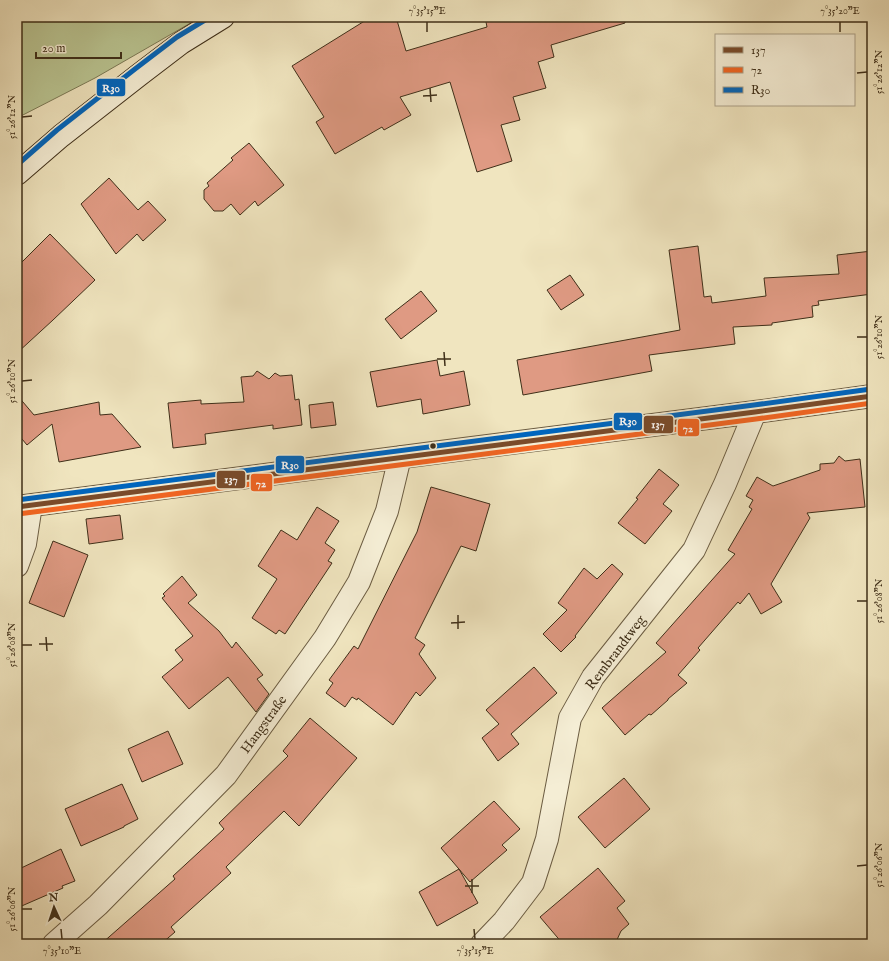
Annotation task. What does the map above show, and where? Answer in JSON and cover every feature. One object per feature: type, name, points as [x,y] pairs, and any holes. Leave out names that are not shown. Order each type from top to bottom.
[{"type":"street","points":[[17,174],[61,136],[139,75],[181,43],[223,17]]},
{"type":"street","points":[[17,566],[25,544],[24,506],[872,396]]},
{"type":"street","name":"Rembrandtweg","points":[[482,944],[504,921],[533,883],[547,839],[570,718],[593,677],[694,550],[725,484],[755,412]]},
{"type":"street","name":"Hangstraße","points":[[54,944],[98,905],[226,775],[325,638],[359,582],[387,511],[400,457]]},
{"type":"green space","points":[[17,17],[201,17],[95,78],[17,118]]},
{"type":"building","points":[[371,17],[396,17],[406,51],[487,27],[485,17],[625,17],[625,23],[551,45],[554,57],[538,62],[546,88],[513,97],[520,120],[501,125],[512,161],[477,172],[450,82],[400,97],[411,115],[384,130],[382,127],[335,154],[316,122],[324,117],[292,66]]},
{"type":"building","points":[[249,143],[284,185],[258,206],[255,201],[240,215],[231,204],[223,211],[214,211],[204,199],[204,190],[209,186],[207,183],[233,160],[231,158]]},
{"type":"building","points":[[109,178],[138,210],[148,201],[166,220],[143,241],[137,234],[116,254],[81,204]]},
{"type":"building","points":[[50,234],[95,280],[17,353],[17,267]]},
{"type":"building","points":[[698,246],[704,297],[711,296],[712,303],[766,296],[764,278],[839,274],[837,255],[872,251],[872,294],[818,301],[819,305],[812,306],[813,317],[772,323],[772,325],[733,327],[735,344],[649,355],[652,371],[523,395],[517,360],[680,330],[669,250]]},
{"type":"building","points":[[570,275],[584,295],[561,310],[547,290]]},
{"type":"building","points":[[421,291],[437,311],[401,339],[385,319]]},
{"type":"building","points":[[437,360],[440,376],[464,371],[470,405],[423,414],[421,399],[377,407],[370,372]]},
{"type":"building","points":[[257,371],[269,379],[275,373],[280,376],[292,375],[295,400],[299,399],[302,425],[273,429],[273,425],[205,434],[206,444],[173,448],[168,403],[201,400],[201,404],[244,402],[241,377],[253,376]]},
{"type":"building","points":[[17,395],[34,415],[99,402],[100,415],[112,414],[141,447],[59,462],[52,424],[27,445],[17,433]]},
{"type":"building","points":[[333,402],[336,425],[311,428],[309,405]]},
{"type":"building","points":[[839,456],[845,461],[860,459],[865,507],[807,513],[810,518],[771,584],[782,602],[761,614],[749,593],[740,604],[738,602],[698,648],[700,650],[678,675],[687,683],[651,715],[649,714],[625,735],[602,708],[666,652],[656,643],[735,554],[728,550],[752,509],[749,507],[753,500],[746,496],[757,477],[773,486],[820,470],[820,464],[834,463]]},
{"type":"building","points":[[659,469],[679,485],[663,504],[672,511],[645,544],[618,523],[638,499],[636,498]]},
{"type":"building","points":[[431,487],[490,504],[476,551],[461,546],[415,638],[425,645],[419,654],[436,678],[420,696],[416,692],[393,725],[358,698],[357,700],[352,697],[345,707],[326,693],[333,683],[329,680],[354,646],[358,649],[417,532]]},
{"type":"building","points":[[317,507],[339,521],[325,543],[335,550],[328,561],[332,563],[285,634],[279,630],[276,634],[252,618],[277,579],[258,566],[281,530],[297,540]]},
{"type":"building","points":[[120,515],[123,539],[89,544],[86,519]]},
{"type":"building","points":[[53,541],[88,555],[64,617],[29,603]]},
{"type":"building","points":[[612,564],[623,574],[575,636],[576,637],[561,652],[543,634],[567,610],[558,603],[584,568],[597,579]]},
{"type":"building","points":[[182,576],[197,595],[188,603],[219,631],[232,648],[236,642],[263,675],[257,679],[269,694],[256,712],[228,677],[189,709],[162,677],[183,660],[175,650],[193,636],[162,598],[165,596],[163,594]]},
{"type":"building","points":[[534,667],[557,693],[511,734],[519,744],[498,761],[482,738],[499,724],[486,710]]},
{"type":"building","points":[[310,718],[357,758],[299,826],[284,811],[226,867],[231,873],[171,927],[175,932],[161,944],[101,944],[175,879],[173,876],[224,829],[219,823],[288,756],[283,751]]},
{"type":"building","points":[[168,731],[183,764],[142,782],[128,749]]},
{"type":"building","points":[[624,778],[650,809],[605,848],[578,817]]},
{"type":"building","points":[[122,784],[138,819],[124,827],[81,846],[65,809]]},
{"type":"building","points":[[494,801],[520,829],[502,845],[507,850],[470,882],[441,848]]},
{"type":"building","points":[[61,849],[75,881],[62,886],[63,888],[17,908],[17,870]]},
{"type":"building","points":[[598,868],[625,901],[617,908],[629,924],[621,931],[615,944],[563,944],[540,917]]},
{"type":"building","points":[[459,869],[478,903],[437,926],[419,892]]},
{"type":"transit line","name":"R30","points":[[17,165],[57,130],[135,69],[177,37],[210,17]]},
{"type":"transit line","name":"R30","points":[[17,500],[871,389]]},
{"type":"transit line","name":"137","points":[[17,507],[872,396]]},
{"type":"transit line","name":"72","points":[[18,514],[872,403]]}]
